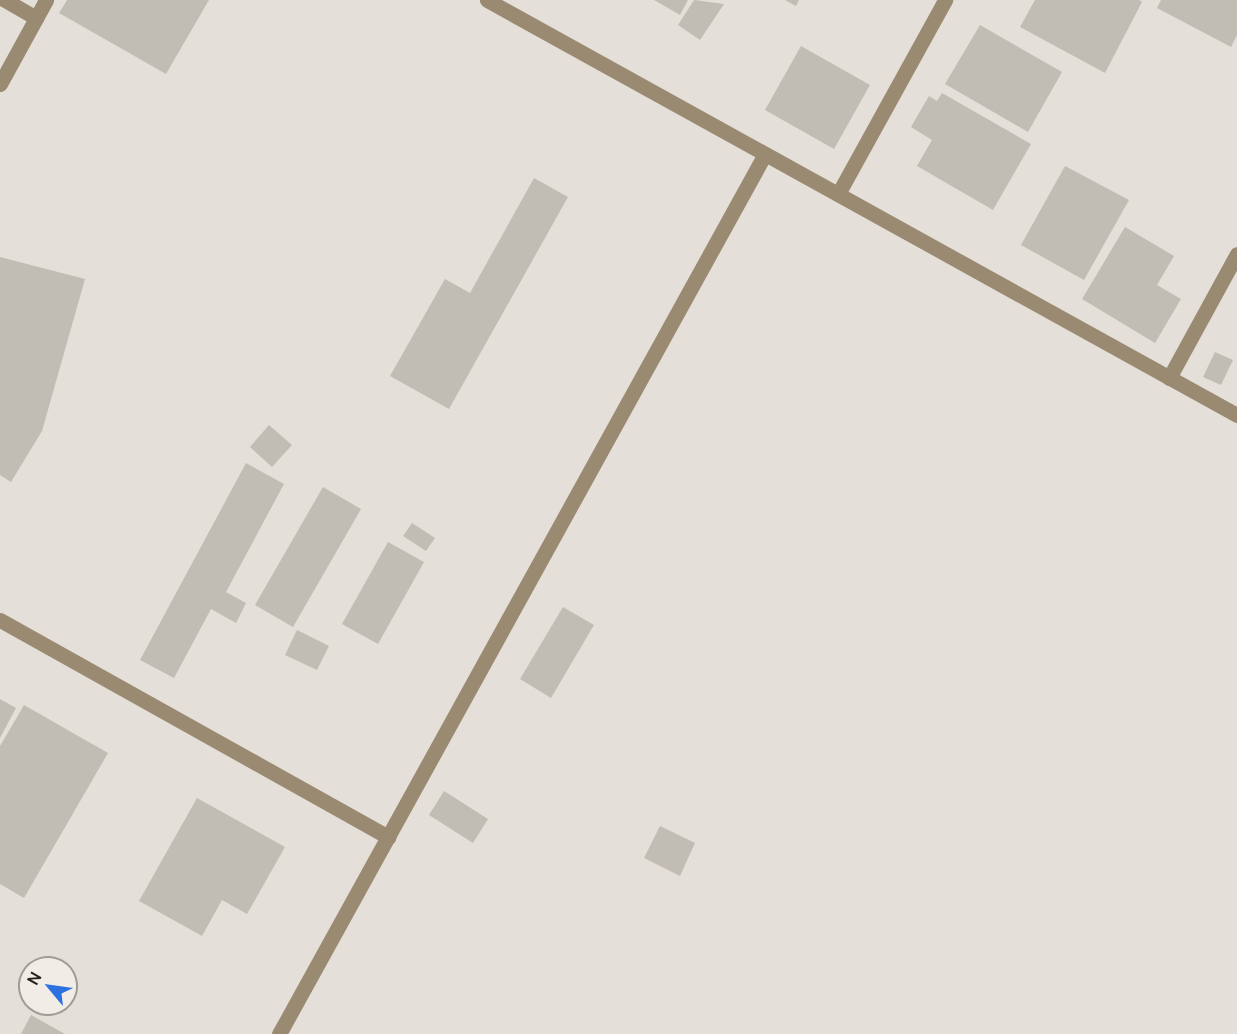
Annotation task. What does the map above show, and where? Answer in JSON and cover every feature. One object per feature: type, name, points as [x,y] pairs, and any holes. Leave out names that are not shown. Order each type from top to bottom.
[{"type":"street","points":[[5,0],[36,18]]},
{"type":"street","points":[[0,84],[46,0]]},
{"type":"street","points":[[487,0],[1237,415]]},
{"type":"street","points":[[838,194],[945,0]]},
{"type":"street","points":[[279,1034],[765,154]]},
{"type":"street","points":[[1169,378],[1237,254]]},
{"type":"street","points":[[0,620],[388,837]]},
{"type":"building","points":[[67,0],[209,0],[166,74],[59,13]]},
{"type":"building","points":[[654,0],[688,0],[680,15]]},
{"type":"building","points":[[694,0],[724,4],[700,40],[678,25]]},
{"type":"building","points":[[785,0],[799,0],[796,6]]},
{"type":"building","points":[[1035,0],[1139,0],[1142,2],[1105,73],[1020,27]]},
{"type":"building","points":[[1161,0],[1237,0],[1237,35],[1231,47],[1157,8]]},
{"type":"building","points":[[980,25],[1062,72],[1028,132],[945,84]]},
{"type":"building","points":[[801,46],[870,85],[834,149],[765,110]]},
{"type":"building","points":[[942,93],[1031,144],[993,210],[917,166],[932,140],[911,127],[929,96],[937,101]]},
{"type":"building","points":[[1065,166],[1129,200],[1084,280],[1021,245]]},
{"type":"building","points":[[534,178],[568,197],[449,409],[390,376],[445,279],[470,293]]},
{"type":"building","points":[[1125,227],[1174,256],[1157,285],[1181,299],[1155,343],[1082,299]]},
{"type":"building","points":[[0,257],[85,279],[42,431],[11,482],[0,475]]},
{"type":"building","points":[[1215,352],[1233,360],[1221,385],[1203,377]]},
{"type":"building","points":[[269,425],[292,445],[272,467],[250,447]]},
{"type":"building","points":[[246,463],[284,484],[226,592],[246,603],[236,623],[211,609],[174,678],[140,660]]},
{"type":"building","points":[[323,487],[361,509],[293,627],[255,605]]},
{"type":"building","points":[[412,523],[435,538],[426,551],[403,536]]},
{"type":"building","points":[[388,542],[424,562],[378,644],[342,624]]},
{"type":"building","points":[[563,607],[594,625],[551,698],[520,679]]},
{"type":"building","points":[[297,630],[329,646],[317,670],[285,655]]},
{"type":"building","points":[[0,699],[16,708],[0,738]]},
{"type":"building","points":[[24,705],[108,753],[24,898],[0,884],[0,746]]},
{"type":"building","points":[[444,791],[488,819],[473,843],[429,815]]},
{"type":"building","points":[[197,798],[285,847],[247,914],[222,900],[202,936],[139,901]]},
{"type":"building","points":[[660,826],[695,843],[680,876],[644,858]]},
{"type":"building","points":[[30,1016],[33,1016],[65,1034],[21,1034]]}]
